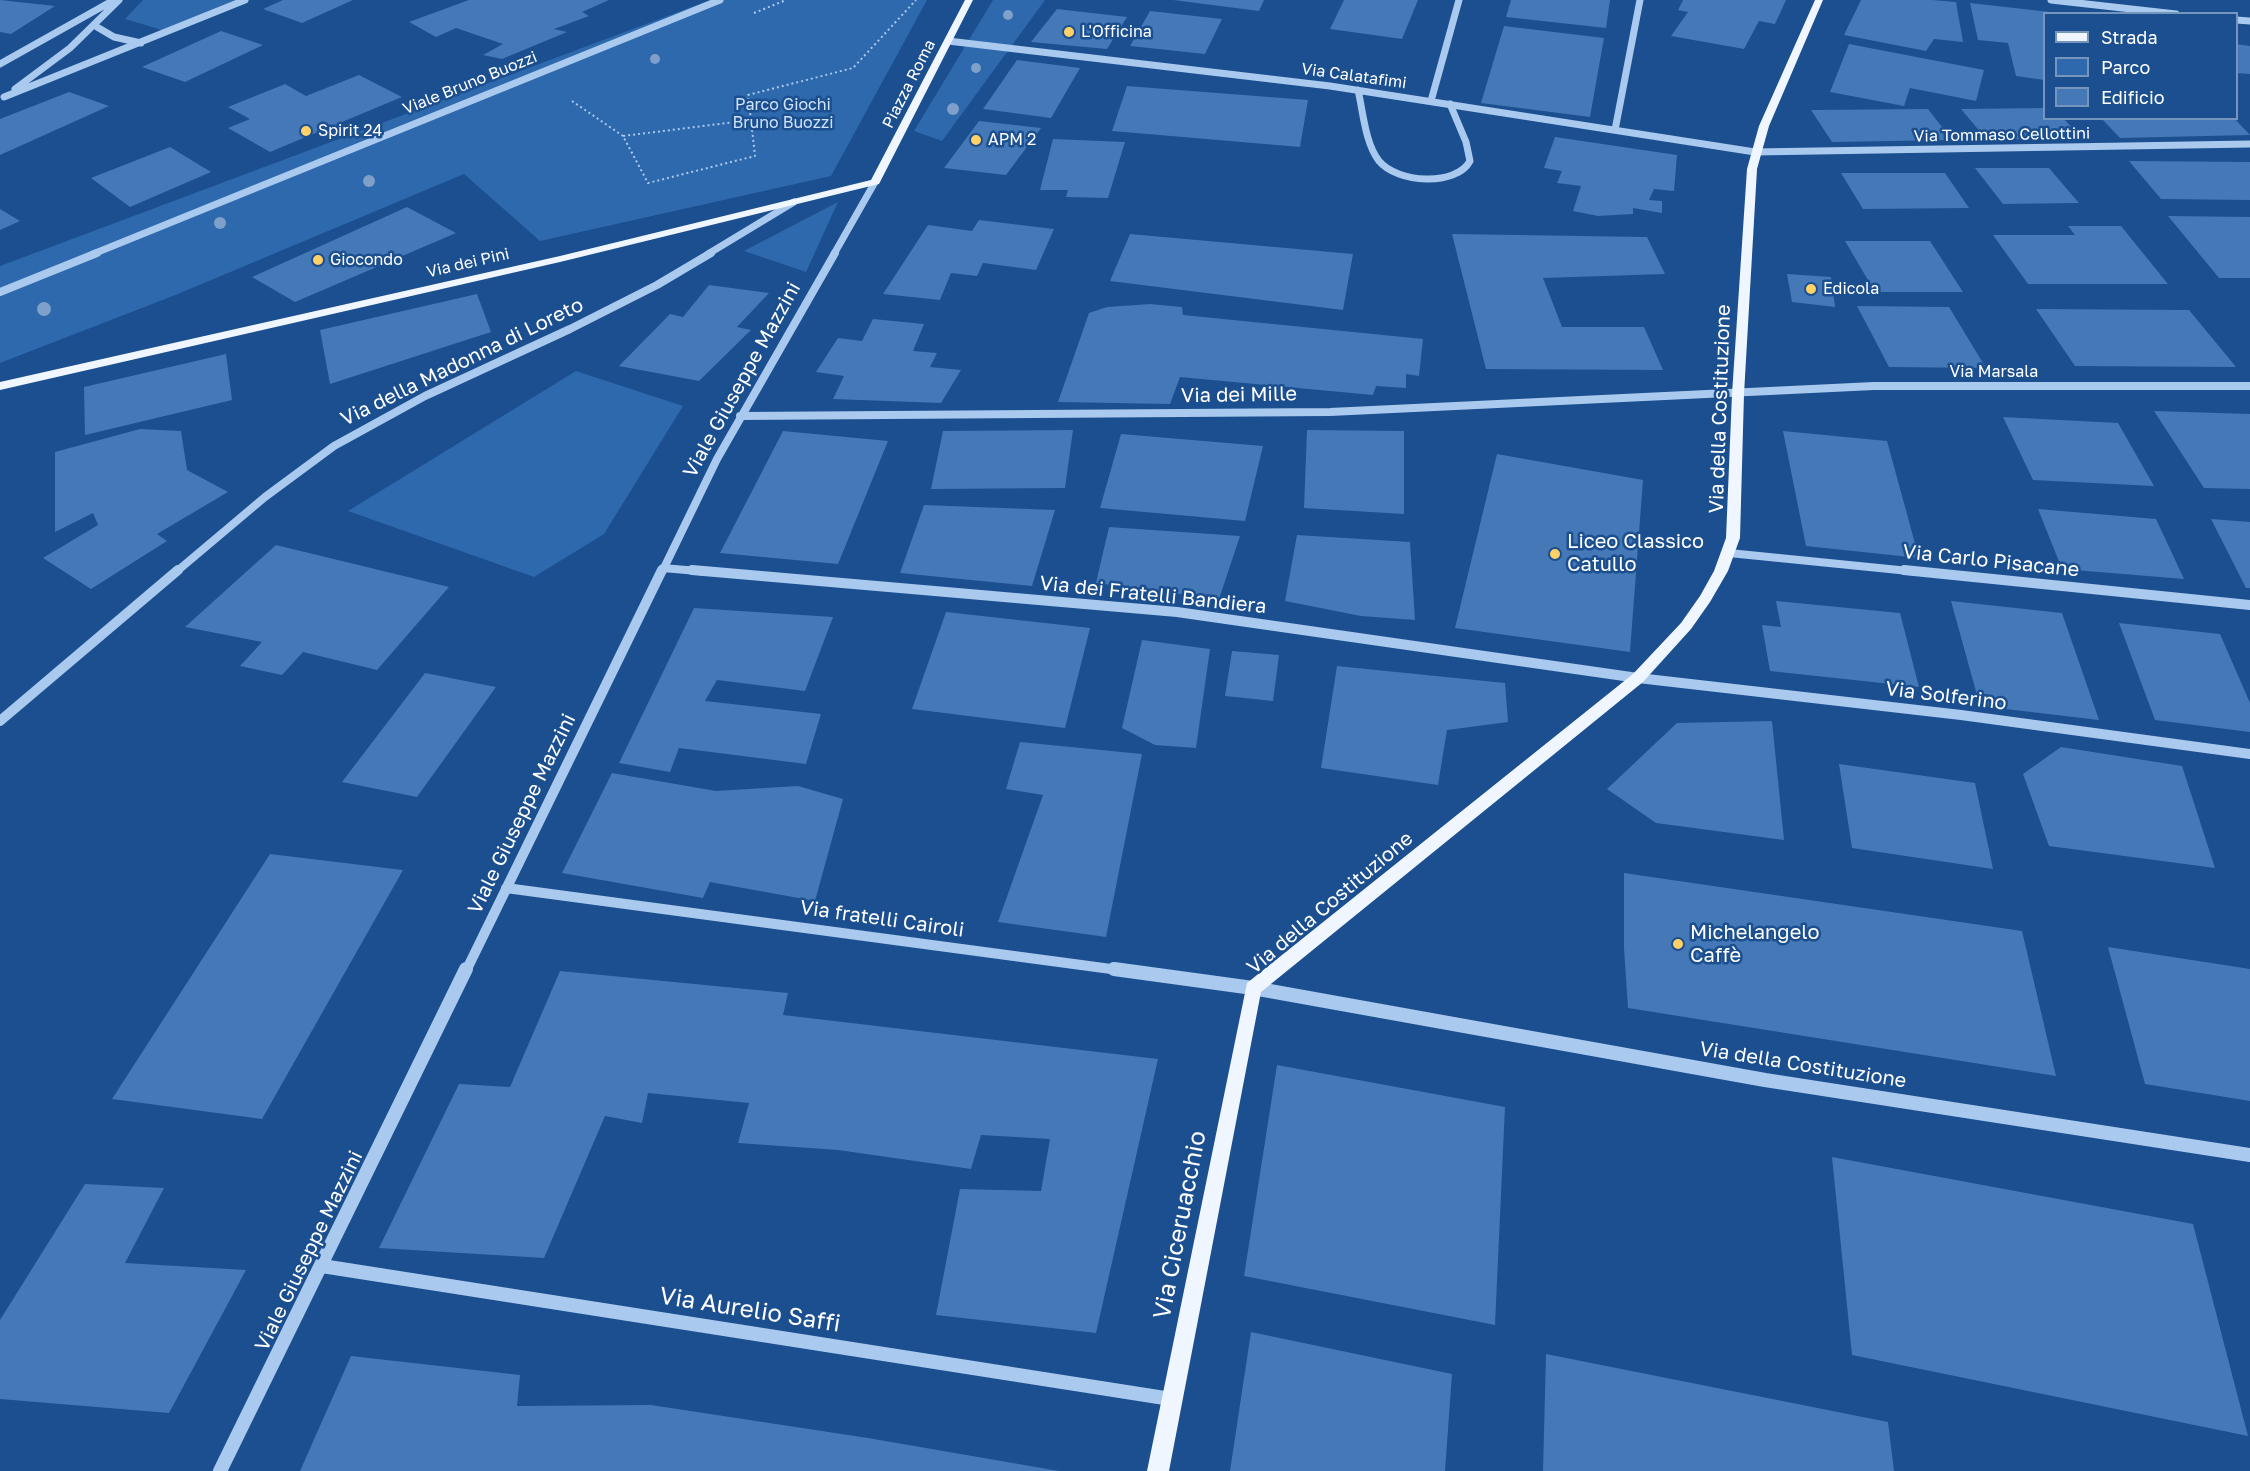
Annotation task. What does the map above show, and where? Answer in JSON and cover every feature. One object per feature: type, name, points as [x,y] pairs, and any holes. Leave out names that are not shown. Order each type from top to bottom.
[{"type":"main road","name":"Piazza Roma","points":[[875,182],[969,0]]},
{"type":"main road","name":"Via della Costituzione","points":[[1253,988],[1638,678],[1686,626],[1712,588],[1729,553],[1736,513],[1738,394],[1752,169],[1755,152],[1819,0]]},
{"type":"main road","name":"Via dei Pini","points":[[0,386],[549,262],[875,182]]},
{"type":"main road","name":"Via Ciceruacchio","points":[[1158,1471],[1253,988]]},
{"type":"street","points":[[0,64],[114,0]]},
{"type":"street","points":[[2,98],[71,49],[97,27],[119,0]]},
{"type":"street","points":[[2,98],[245,0]]},
{"type":"street","name":"Viale Bruno Buozzi","points":[[0,292],[720,0]]},
{"type":"street","points":[[1431,101],[1459,0]]},
{"type":"street","points":[[1615,130],[1640,0]]},
{"type":"street","points":[[2051,0],[2158,12]]},
{"type":"street","points":[[97,27],[114,37],[141,43]]},
{"type":"street","name":"Via Calatafimi","points":[[948,41],[1358,90],[1755,152]]},
{"type":"street","points":[[1358,90],[1379,161],[1390,170],[1415,178],[1431,179],[1454,175],[1464,171],[1468,166],[1470,154],[1450,104]]},
{"type":"street","name":"Via Tommaso Cellottini","points":[[1755,152],[2250,144]]},
{"type":"street","name":"Viale Giuseppe Mazzini","points":[[220,1471],[663,568],[740,416],[875,182]]},
{"type":"street","name":"Via della Madonna di Loreto","points":[[0,721],[289,477],[354,433],[424,396],[570,329],[657,285],[794,202]]},
{"type":"street","name":"Via Marsala","points":[[1738,394],[1874,386],[2250,387]]},
{"type":"street","name":"Via dei Mille","points":[[740,416],[1330,412],[1738,394]]},
{"type":"street","name":"Via Carlo Pisacane","points":[[1729,553],[2250,605]]},
{"type":"street","name":"Via dei Fratelli Bandiera","points":[[663,568],[1177,612],[1638,678]]},
{"type":"street","name":"Via Solferino","points":[[1638,678],[1961,715],[2250,754]]},
{"type":"street","name":"Via fratelli Cairoli","points":[[506,888],[1253,988]]},
{"type":"street","name":"Via della Costituzione","points":[[1253,988],[1753,1078],[2250,1155]]},
{"type":"street","name":"Via Aurelio Saffi","points":[[322,1266],[1171,1400]]},
{"type":"path","points":[[752,120],[623,136],[648,183],[755,156],[752,120],[748,95],[853,68],[916,0]]},
{"type":"green space","points":[[143,0],[235,0],[162,30],[125,19]]},
{"type":"green space","name":"Parco Giochi Bruno Buozzi","points":[[710,0],[927,0],[831,176],[540,241],[464,174],[178,294],[0,363],[0,266]]},
{"type":"green space","points":[[993,0],[1045,0],[942,141],[914,131]]},
{"type":"green space","points":[[838,202],[806,272],[744,251]]},
{"type":"green space","points":[[576,371],[683,406],[604,534],[534,577],[348,511]]},
{"type":"building","points":[[0,0],[55,6],[11,34],[0,32]]},
{"type":"building","points":[[283,0],[353,0],[302,23],[263,9]]},
{"type":"building","points":[[469,0],[609,0],[582,12],[589,16],[554,29],[567,32],[502,59],[483,55],[503,44],[456,28],[436,37],[409,22]]},
{"type":"building","points":[[1173,0],[1264,0],[1259,11]]},
{"type":"building","points":[[1344,0],[1418,0],[1402,39],[1330,29]]},
{"type":"building","points":[[1511,0],[1610,0],[1606,28],[1506,17]]},
{"type":"building","points":[[1683,0],[1786,0],[1775,24],[1759,21],[1744,49],[1671,36],[1688,12],[1678,10]]},
{"type":"building","points":[[1861,0],[1956,2],[1963,42],[1934,39],[1926,51],[1844,35]]},
{"type":"building","points":[[1970,3],[2050,12],[2043,12],[2043,80],[2016,76],[2008,43],[1978,40]]},
{"type":"building","points":[[1057,9],[1127,17],[1107,49],[1031,42]]},
{"type":"building","points":[[1150,11],[1222,19],[1205,54],[1130,46]]},
{"type":"building","points":[[1504,26],[1604,38],[1590,117],[1481,103]]},
{"type":"building","points":[[221,31],[263,45],[185,82],[142,67]]},
{"type":"building","points":[[1849,44],[1984,70],[1976,101],[1910,88],[1904,106],[1830,92]]},
{"type":"building","points":[[2238,44],[2250,46],[2250,74],[2238,73]]},
{"type":"building","points":[[1017,60],[1080,68],[1051,118],[983,109]]},
{"type":"building","points":[[359,75],[402,97],[270,152],[228,128],[250,119],[228,107],[285,84],[306,96]]},
{"type":"building","points":[[1127,86],[1308,100],[1300,147],[1112,131]]},
{"type":"building","points":[[69,92],[109,106],[0,155],[0,119]]},
{"type":"building","points":[[2043,108],[2043,120],[2065,120],[2082,138],[1987,140],[1961,109]]},
{"type":"building","points":[[1928,109],[1952,140],[1832,142],[1811,110]]},
{"type":"building","points":[[2103,120],[2236,120],[2250,135],[2120,138]]},
{"type":"building","points":[[979,121],[1041,128],[1006,175],[944,168]]},
{"type":"building","points":[[1555,137],[1677,155],[1674,191],[1654,189],[1649,200],[1662,201],[1662,213],[1633,208],[1633,214],[1598,216],[1573,211],[1581,186],[1557,183],[1562,171],[1544,168]]},
{"type":"building","points":[[1053,139],[1125,142],[1108,198],[1066,197],[1068,190],[1040,190]]},
{"type":"building","points":[[170,147],[211,172],[130,207],[91,178]]},
{"type":"building","points":[[2129,161],[2250,162],[2250,200],[2161,199]]},
{"type":"building","points":[[1975,168],[2049,168],[2079,203],[2003,204]]},
{"type":"building","points":[[1841,173],[1945,173],[1969,208],[1863,209]]},
{"type":"building","points":[[407,207],[456,233],[295,302],[252,277]]},
{"type":"building","points":[[0,209],[20,221],[0,230]]},
{"type":"building","points":[[2168,216],[2250,217],[2250,278],[2219,278]]},
{"type":"building","points":[[979,220],[1054,229],[1036,270],[983,263],[977,276],[951,273],[940,300],[883,294],[928,225],[972,231]]},
{"type":"building","points":[[2068,226],[2121,226],[2168,284],[2028,284],[1993,235],[2075,235]]},
{"type":"building","points":[[1130,234],[1353,254],[1343,310],[1110,281]]},
{"type":"building","points":[[1452,234],[1647,237],[1665,274],[1543,278],[1562,327],[1644,327],[1663,370],[1486,369]]},
{"type":"building","points":[[1845,241],[1930,241],[1963,292],[1875,292]]},
{"type":"building","name":"Edicola","points":[[1787,274],[1831,277],[1835,307],[1792,302]]},
{"type":"building","points":[[709,285],[769,293],[737,327],[751,330],[699,381],[619,366],[670,314],[683,317]]},
{"type":"building","points":[[477,294],[491,332],[330,384],[320,330]]},
{"type":"building","points":[[1150,304],[1182,307],[1183,315],[1423,339],[1419,376],[1406,374],[1406,388],[1376,386],[1373,395],[1180,377],[1170,404],[1058,402],[1089,313],[1107,307]]},
{"type":"building","points":[[1857,306],[1949,307],[1986,368],[1889,367]]},
{"type":"building","points":[[2036,309],[2189,310],[2236,367],[2075,366]]},
{"type":"building","points":[[873,319],[924,324],[913,351],[937,353],[930,367],[961,370],[941,403],[833,399],[844,376],[816,372],[838,338],[862,341]]},
{"type":"building","points":[[226,354],[232,400],[85,435],[84,387]]},
{"type":"building","points":[[2154,411],[2250,414],[2250,489],[2204,488]]},
{"type":"building","points":[[2003,417],[2118,423],[2154,486],[2033,480]]},
{"type":"building","points":[[140,429],[181,431],[187,470],[228,492],[157,534],[167,541],[91,589],[43,558],[98,525],[93,513],[55,532],[55,452]]},
{"type":"building","points":[[1073,430],[1065,488],[931,489],[943,431]]},
{"type":"building","points":[[1307,430],[1404,431],[1404,514],[1304,508]]},
{"type":"building","points":[[783,431],[888,441],[838,564],[720,553]]},
{"type":"building","points":[[1783,431],[1887,441],[1919,558],[1806,546]]},
{"type":"building","points":[[1121,434],[1263,446],[1245,521],[1100,508]]},
{"type":"building","name":"Liceo Classico Catullo","points":[[1497,454],[1643,480],[1630,652],[1455,628]]},
{"type":"building","points":[[924,505],[1055,510],[1032,586],[900,573]]},
{"type":"building","points":[[2038,509],[2156,519],[2184,579],[2062,569]]},
{"type":"building","points":[[2211,519],[2250,522],[2250,588],[2246,588]]},
{"type":"building","points":[[1109,527],[1240,536],[1219,599],[1096,583]]},
{"type":"building","points":[[1297,535],[1410,542],[1415,620],[1361,616],[1285,601]]},
{"type":"building","points":[[276,545],[449,587],[377,670],[303,652],[282,675],[240,666],[262,642],[185,627]]},
{"type":"building","points":[[1776,601],[1900,613],[1919,687],[1770,671],[1762,625],[1781,627]]},
{"type":"building","points":[[1951,601],[2062,613],[2099,720],[1980,706]]},
{"type":"building","points":[[694,608],[833,617],[805,691],[717,680],[705,701],[821,714],[806,764],[679,748],[670,772],[619,763]]},
{"type":"building","points":[[946,612],[1090,628],[1065,728],[912,709]]},
{"type":"building","points":[[2119,623],[2220,634],[2250,703],[2250,732],[2155,720]]},
{"type":"building","points":[[1142,640],[1210,649],[1196,748],[1155,745],[1122,728]]},
{"type":"building","points":[[1232,651],[1279,655],[1273,701],[1225,696]]},
{"type":"building","points":[[1337,666],[1505,683],[1508,722],[1447,730],[1438,785],[1321,768]]},
{"type":"building","points":[[425,673],[496,687],[417,797],[342,782]]},
{"type":"building","points":[[1772,721],[1784,840],[1656,823],[1607,789],[1677,723]]},
{"type":"building","points":[[1020,742],[1142,754],[1106,937],[998,922],[1043,795],[1006,789]]},
{"type":"building","points":[[2061,747],[2182,766],[2215,868],[2049,846],[2023,774]]},
{"type":"building","points":[[1839,764],[1975,783],[1993,869],[1852,848]]},
{"type":"building","points":[[612,773],[716,791],[798,786],[843,799],[815,901],[710,882],[703,898],[562,873]]},
{"type":"building","points":[[270,854],[403,870],[262,1119],[112,1099]]},
{"type":"building","points":[[1624,873],[2022,931],[2056,1076],[1628,1008],[1624,948]]},
{"type":"building","points":[[2108,947],[2250,969],[2250,1101],[2145,1084]]},
{"type":"building","points":[[560,971],[788,993],[783,1015],[1158,1059],[1096,1333],[936,1315],[960,1189],[1041,1191],[1050,1139],[981,1135],[971,1169],[838,1150],[738,1143],[749,1103],[648,1093],[642,1123],[605,1116],[544,1258],[379,1248],[459,1084],[510,1087]]},
{"type":"building","points":[[1277,1065],[1505,1107],[1495,1325],[1244,1276]]},
{"type":"building","points":[[1832,1157],[2193,1224],[2248,1436],[1852,1355]]},
{"type":"building","points":[[85,1184],[164,1188],[125,1263],[246,1270],[169,1413],[0,1399],[0,1320]]},
{"type":"building","points":[[1251,1332],[1452,1374],[1445,1471],[1230,1471]]},
{"type":"building","points":[[1546,1354],[1888,1422],[1894,1471],[1543,1471]]},
{"type":"building","points":[[351,1356],[520,1375],[517,1406],[651,1405],[868,1438],[1059,1471],[300,1471]]},
{"type":"place","name":"L'Officina","points":[[1069,32]]},
{"type":"place","name":"Spirit 24","points":[[306,131]]},
{"type":"place","name":"APM 2","points":[[976,140]]},
{"type":"place","name":"Giocondo","points":[[318,260]]},
{"type":"place","name":"Edicola","points":[[1811,289]]},
{"type":"place","name":"Liceo Classico Catullo","points":[[1555,554]]},
{"type":"place","name":"Michelangelo Caffè","points":[[1678,944]]}]
